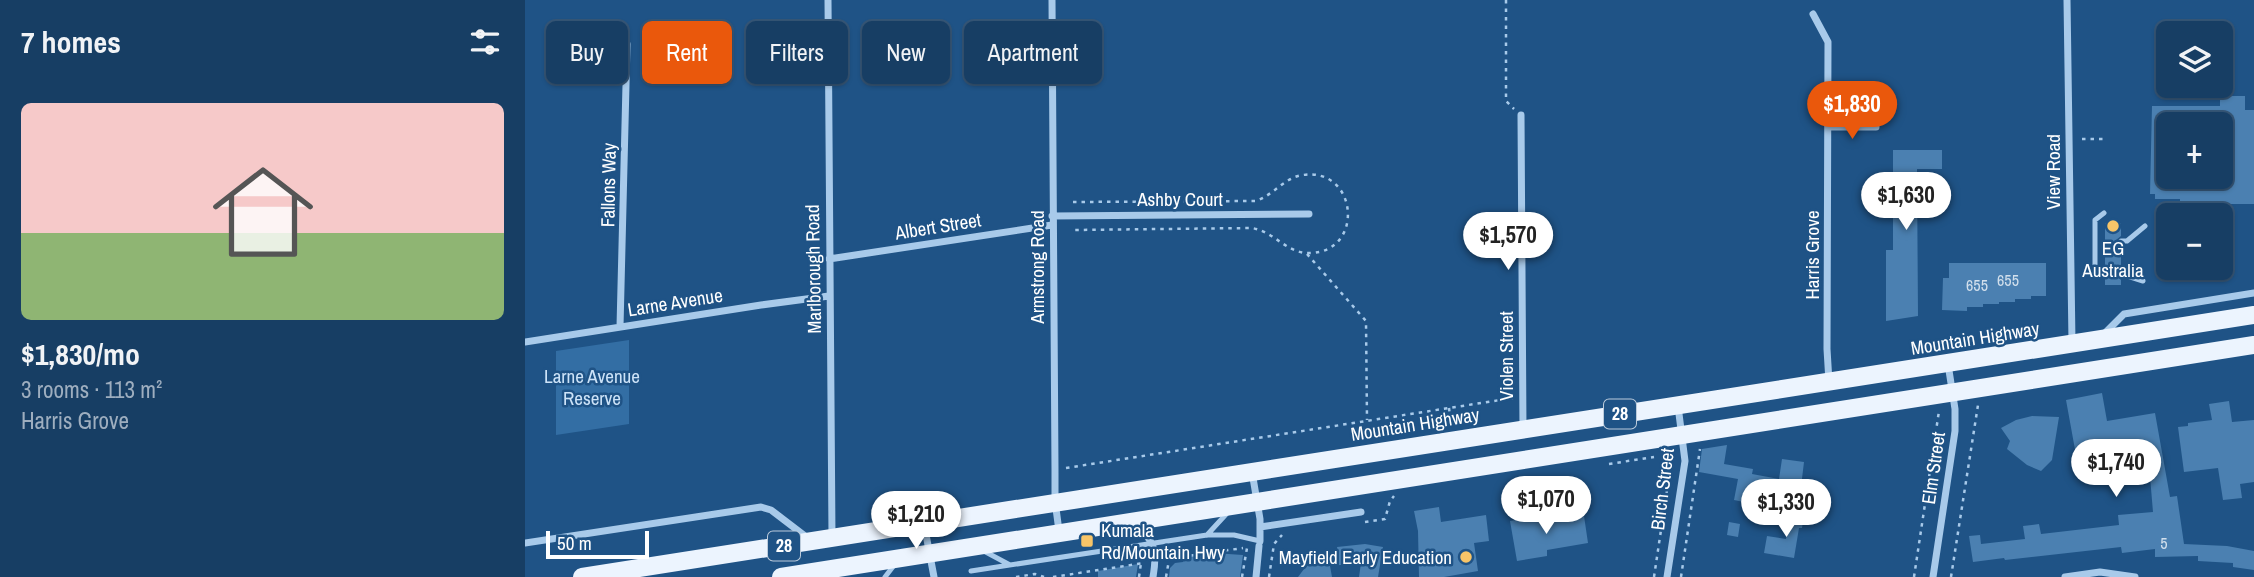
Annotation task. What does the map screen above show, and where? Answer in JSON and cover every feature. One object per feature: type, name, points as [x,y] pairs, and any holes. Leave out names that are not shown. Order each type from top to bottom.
[{"type":"main road","name":"Mountain Highway","points":[[582,577],[2254,315]]},
{"type":"main road","name":"28","points":[[781,577],[2254,345]]},
{"type":"street","name":"Marlborough Road","points":[[828,0],[832,538]]},
{"type":"street","name":"Armstrong Road","points":[[1052,0],[1055,501],[1059,533]]},
{"type":"street","name":"View Road","points":[[2067,0],[2072,344]]},
{"type":"street","name":"Harris Grove","points":[[1813,14],[1828,42],[1829,382]]},
{"type":"street","name":"Fallons Way","points":[[620,327],[626,84]]},
{"type":"street","name":"Violen Street","points":[[1521,116],[1523,429]]},
{"type":"street","points":[[1828,127],[1876,127]]},
{"type":"street","name":"Ashby Court","points":[[1052,216],[1309,214]]},
{"type":"street","name":"Albert Street","points":[[829,259],[1052,225]]},
{"type":"street","points":[[2099,339],[2124,314],[2254,293]]},
{"type":"street","name":"Larne Avenue","points":[[525,342],[829,296]]},
{"type":"street","name":"Elm Street","points":[[1933,577],[1955,431],[1948,363]]},
{"type":"street","name":"Birch Street","points":[[1667,577],[1685,461],[1678,405]]},
{"type":"street","points":[[1252,472],[1260,527],[1256,577]]},
{"type":"street","points":[[525,543],[761,507],[771,510],[812,541]]},
{"type":"street","points":[[1260,527],[1360,512]]},
{"type":"street","points":[[1134,522],[1154,544],[1156,561],[1153,577]]},
{"type":"street","points":[[924,523],[934,577]]},
{"type":"street","points":[[2065,577],[2100,572],[2135,577]]},
{"type":"lane","points":[[2104,214],[2095,220],[2095,275],[2105,274]]},
{"type":"lane","points":[[2121,241],[2127,241],[2145,226]]},
{"type":"lane","points":[[2095,241],[2105,241]]},
{"type":"lane","points":[[2121,274],[2143,281]]},
{"type":"lane","points":[[1207,535],[1233,506]]},
{"type":"lane","points":[[971,571],[1207,535],[1234,535],[1260,543]]},
{"type":"lane","points":[[975,546],[1010,565]]},
{"type":"lane","points":[[885,577],[899,558]]},
{"type":"path","points":[[1506,0],[1506,101],[1521,116]]},
{"type":"path","points":[[2082,139],[2104,139]]},
{"type":"path","points":[[1306,254],[1366,321],[1367,421]]},
{"type":"path","points":[[1063,468],[1508,399]]},
{"type":"path","points":[[1951,577],[1978,405]]},
{"type":"path","points":[[1449,408],[1452,431]]},
{"type":"path","points":[[1914,577],[1939,411]]},
{"type":"path","points":[[1681,577],[1700,446]]},
{"type":"path","points":[[1598,466],[1649,458],[1670,450]]},
{"type":"path","points":[[1654,577],[1671,463],[1664,453]]},
{"type":"path","points":[[905,493],[907,506]]},
{"type":"path","points":[[1356,524],[1385,519],[1392,499],[1397,495]]},
{"type":"path","points":[[1269,577],[1274,544],[1283,534]]},
{"type":"path","points":[[1163,560],[1247,548],[1242,577]]},
{"type":"path","points":[[1167,577],[1169,559]]},
{"type":"path","points":[[1053,577],[1142,563],[1139,577]]},
{"type":"path","points":[[1016,577],[1035,574],[1044,577]]},
{"type":"green space","name":"Larne Avenue Reserve","points":[[629,340],[629,424],[556,435],[556,351]]},
{"type":"building","points":[[2245,96],[2245,110],[2254,110],[2254,204],[2180,203],[2180,199],[2155,199],[2155,194],[2150,194],[2152,106],[2220,106],[2220,98]]},
{"type":"building","points":[[1893,150],[1942,150],[1942,169],[1917,169],[1918,316],[1886,321],[1886,250],[1893,250]]},
{"type":"building","points":[[2105,223],[2121,223],[2121,236],[2116,240],[2121,246],[2121,269],[2116,274],[2121,285],[2105,285],[2105,279],[2110,274],[2105,269]]},
{"type":"building","points":[[1949,263],[2046,263],[2046,296],[1983,304],[1983,307],[1967,307],[1967,311],[1942,310],[1943,278],[1949,278]]},
{"type":"building","points":[[2102,393],[2107,421],[2155,413],[2170,497],[2177,496],[2184,544],[2227,546],[2254,551],[2254,570],[2233,567],[2233,563],[2198,561],[2198,556],[2155,557],[2155,549],[2122,553],[2121,547],[1973,562],[1969,536],[1980,535],[1981,544],[2025,539],[2023,526],[2039,524],[2041,534],[2119,525],[2118,515],[2153,512],[2148,453],[2078,466],[2066,400]]},
{"type":"building","points":[[2229,401],[2232,422],[2254,420],[2254,482],[2240,484],[2242,498],[2223,500],[2218,468],[2184,472],[2178,427],[2212,420],[2209,404]]},
{"type":"building","points":[[2032,416],[2059,417],[2052,460],[2041,471],[2027,465],[2007,449],[2010,441],[2001,428]]},
{"type":"building","points":[[1727,445],[1724,464],[1753,469],[1752,474],[1779,479],[1782,459],[1804,462],[1801,487],[1791,485],[1787,511],[1734,500],[1738,479],[1699,472],[1702,449]]},
{"type":"building","points":[[1439,507],[1441,522],[1486,515],[1489,541],[1474,543],[1478,571],[1444,577],[1419,577],[1418,531],[1414,511]]},
{"type":"building","points":[[1790,513],[1804,515],[1794,558],[1764,553],[1767,536],[1786,539]]},
{"type":"building","points":[[1540,516],[1541,523],[1584,516],[1588,543],[1547,550],[1547,556],[1517,561],[1510,521]]},
{"type":"building","points":[[1729,522],[1740,524],[1738,537],[1727,535]]},
{"type":"building","points":[[1365,544],[1383,547],[1378,577],[1359,577],[1361,563],[1330,566],[1332,577],[1298,577],[1307,565],[1306,559],[1338,554],[1337,547]]},
{"type":"building","points":[[1213,553],[1243,555],[1240,577],[1169,577],[1170,568],[1175,563],[1183,562],[1184,557]]},
{"type":"building","points":[[1138,564],[1136,577],[1098,577],[1098,571]]},
{"type":"place","name":"EG Australia","points":[[2113,226]]},
{"type":"place","name":"Kumala Rd/Mountain Hwy","points":[[1087,541]]},
{"type":"place","name":"Mayfield Early Education","points":[[1466,557]]}]
